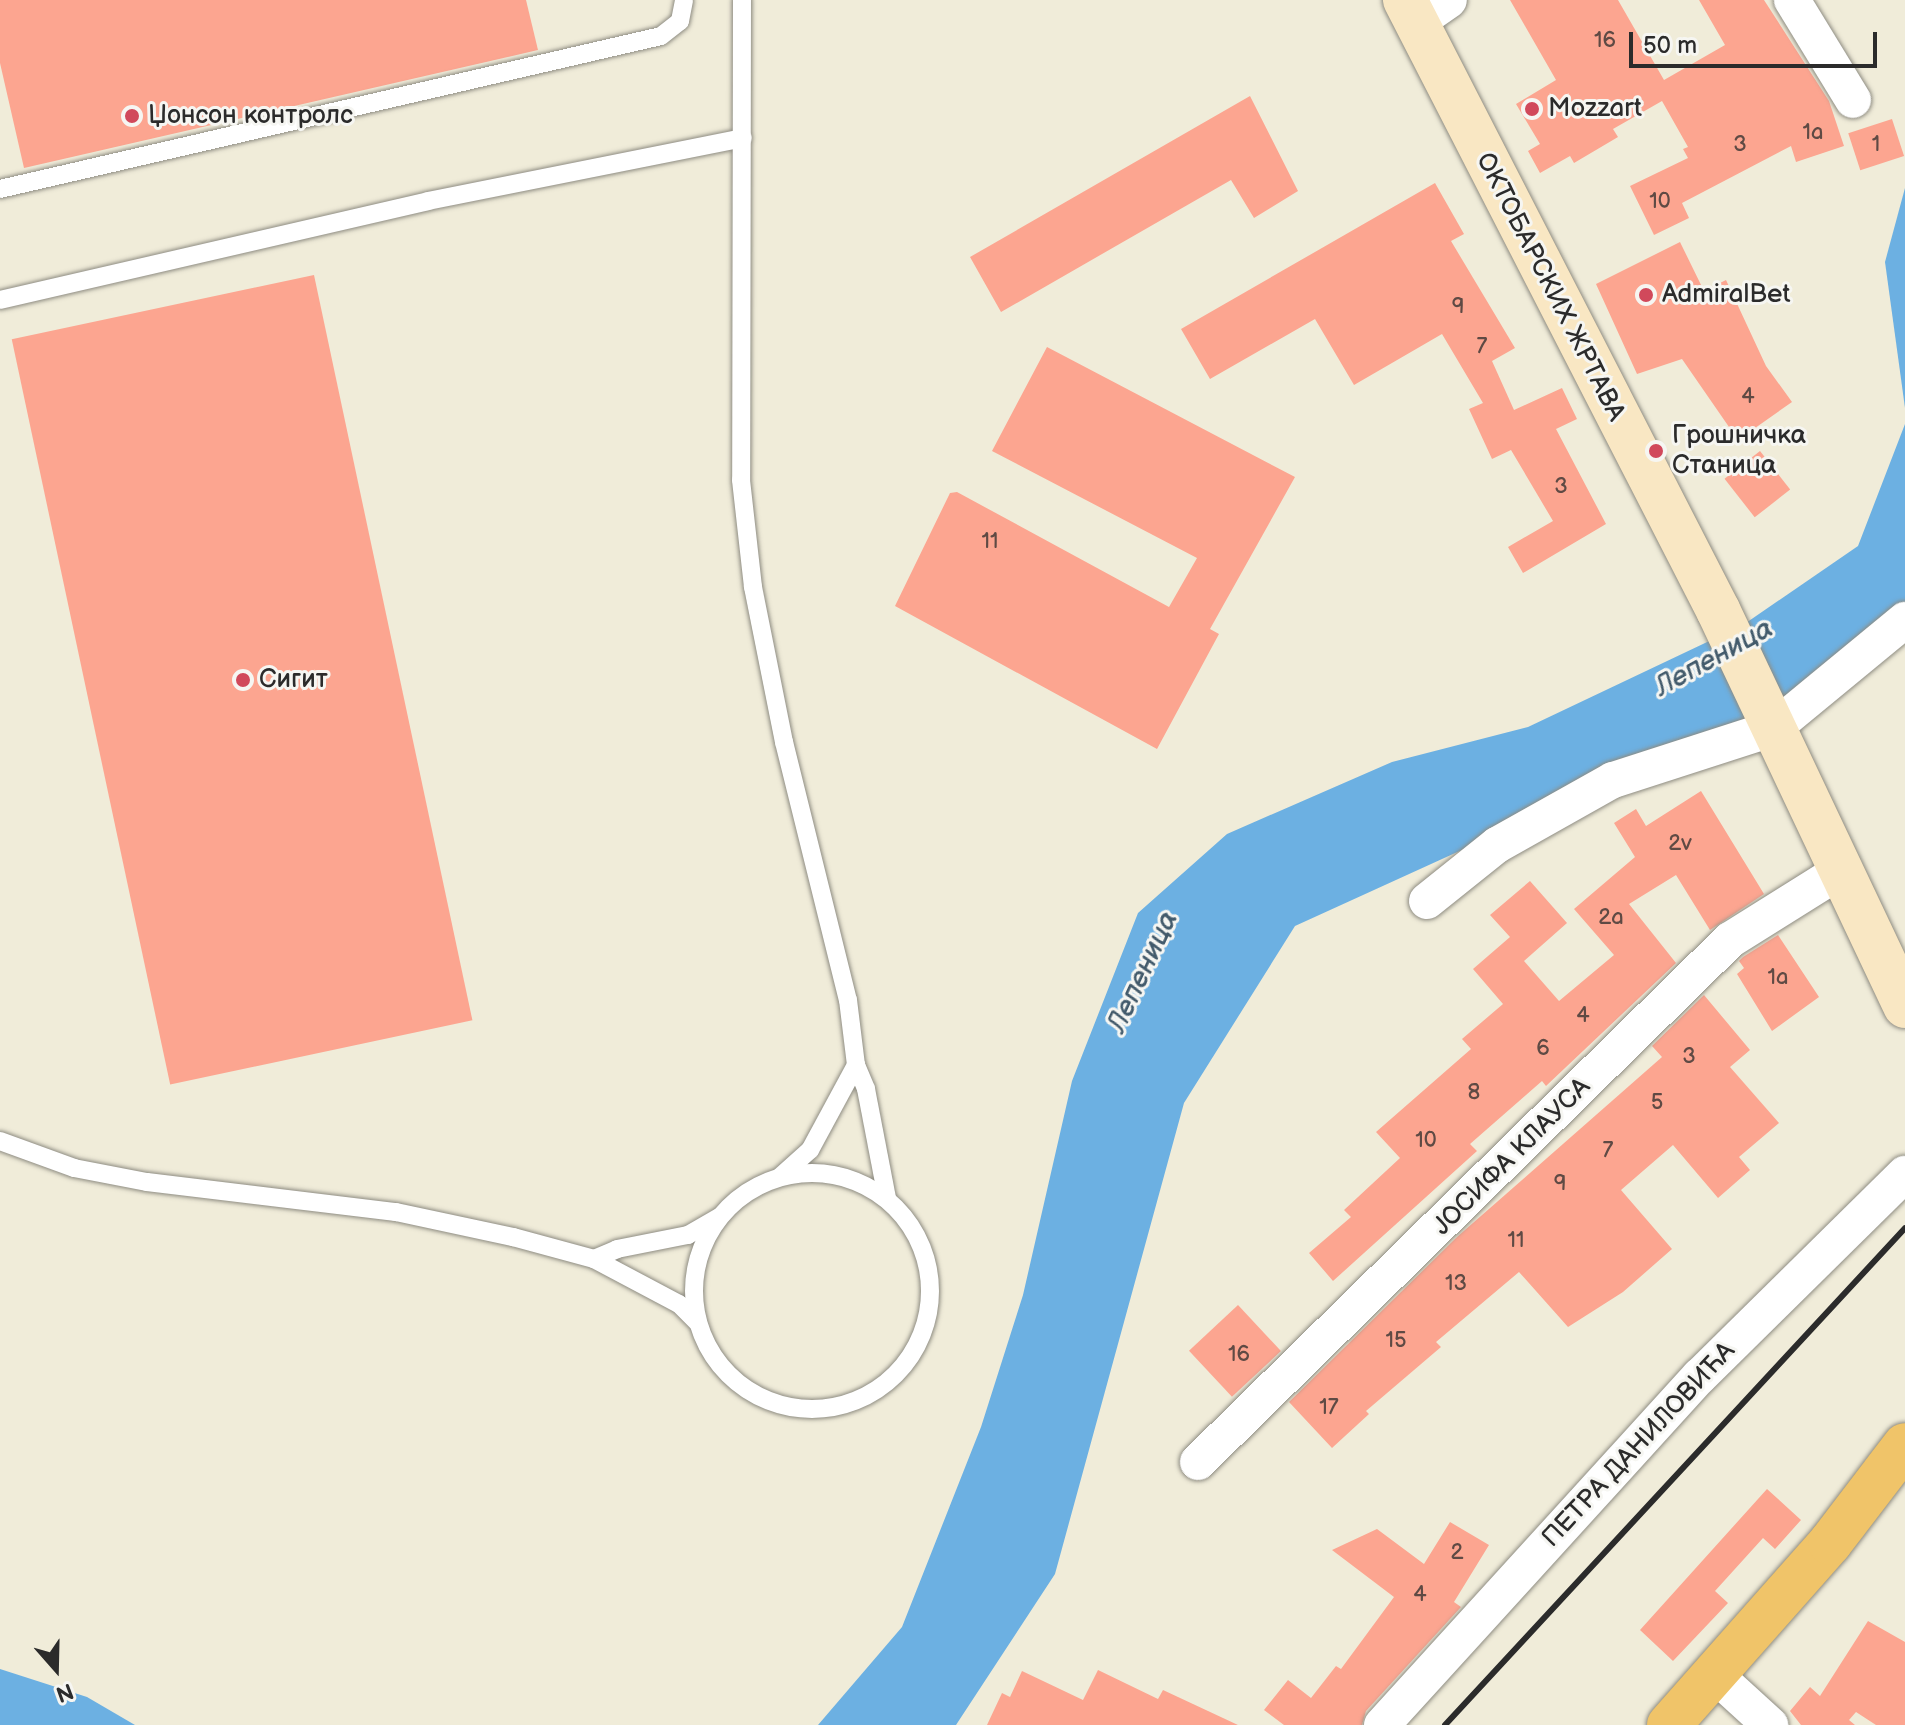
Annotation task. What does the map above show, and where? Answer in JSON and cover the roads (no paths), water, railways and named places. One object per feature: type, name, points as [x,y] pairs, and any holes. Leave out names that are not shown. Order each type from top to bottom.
[{"type":"main road","points":[[1669,1725],[1712,1672],[1830,1543],[1905,1445]]},
{"type":"main road","points":[[1830,1543],[1905,1481]]},
{"type":"street","points":[[1792,0],[1853,100]]},
{"type":"street","name":"ОКТОБАРСКИХ ЖРТАВА","points":[[1423,8],[1718,610],[1905,1006]]},
{"type":"street","points":[[1427,901],[1497,845],[1613,780],[1768,714],[1905,620]]},
{"type":"street","name":"ЈОСИФА КЛАУСА","points":[[1198,1462],[1730,940],[1840,871]]},
{"type":"street","name":"ПЕТРА ДАНИЛОВИЋА","points":[[1382,1725],[1700,1376],[1905,1174]]},
{"type":"street","points":[[1712,1672],[1770,1725]]},
{"type":"lane","points":[[0,189],[661,36],[680,21],[684,0]]},
{"type":"lane","points":[[742,0],[741,480],[753,587],[784,742],[848,1000],[856,1065],[866,1089],[887,1198]]},
{"type":"lane","points":[[0,300],[428,201],[743,138]]},
{"type":"lane","points":[[594,1259],[617,1249],[688,1235],[720,1216],[747,1192],[781,1176],[810,1150],[856,1065]]},
{"type":"lane","points":[[0,1141],[74,1168],[396,1212],[594,1259],[679,1304],[697,1322]]},
{"type":"lane","points":[[720,1216],[701,1249],[693,1285],[697,1322],[713,1356],[737,1383],[770,1402],[806,1409],[844,1405],[877,1390],[905,1365],[924,1332],[932,1296],[927,1259],[912,1225],[887,1198],[854,1179],[818,1172],[781,1176]]},
{"type":"water","points":[[1905,188],[1905,408],[1885,262]]},
{"type":"water","name":"Лепеница","points":[[1905,424],[1905,608],[1791,700],[1295,926],[1184,1103],[1055,1574],[956,1725],[818,1725],[902,1627],[981,1427],[1023,1295],[1072,1081],[1138,913],[1227,834],[1392,762],[1528,727],[1743,625],[1858,546]]},
{"type":"water","points":[[0,1669],[87,1697],[135,1725],[0,1725]]},
{"type":"railway","points":[[1445,1725],[1905,1228]]},
{"type":"place","name":"Mozzart","points":[[1532,109]]},
{"type":"place","name":"Џонсон контролс","points":[[132,116]]},
{"type":"place","name":"AdmiralBet","points":[[1646,295]]},
{"type":"place","name":"Грошничка Станица","points":[[1656,451]]},
{"type":"place","name":"Сигит","points":[[243,680]]}]
